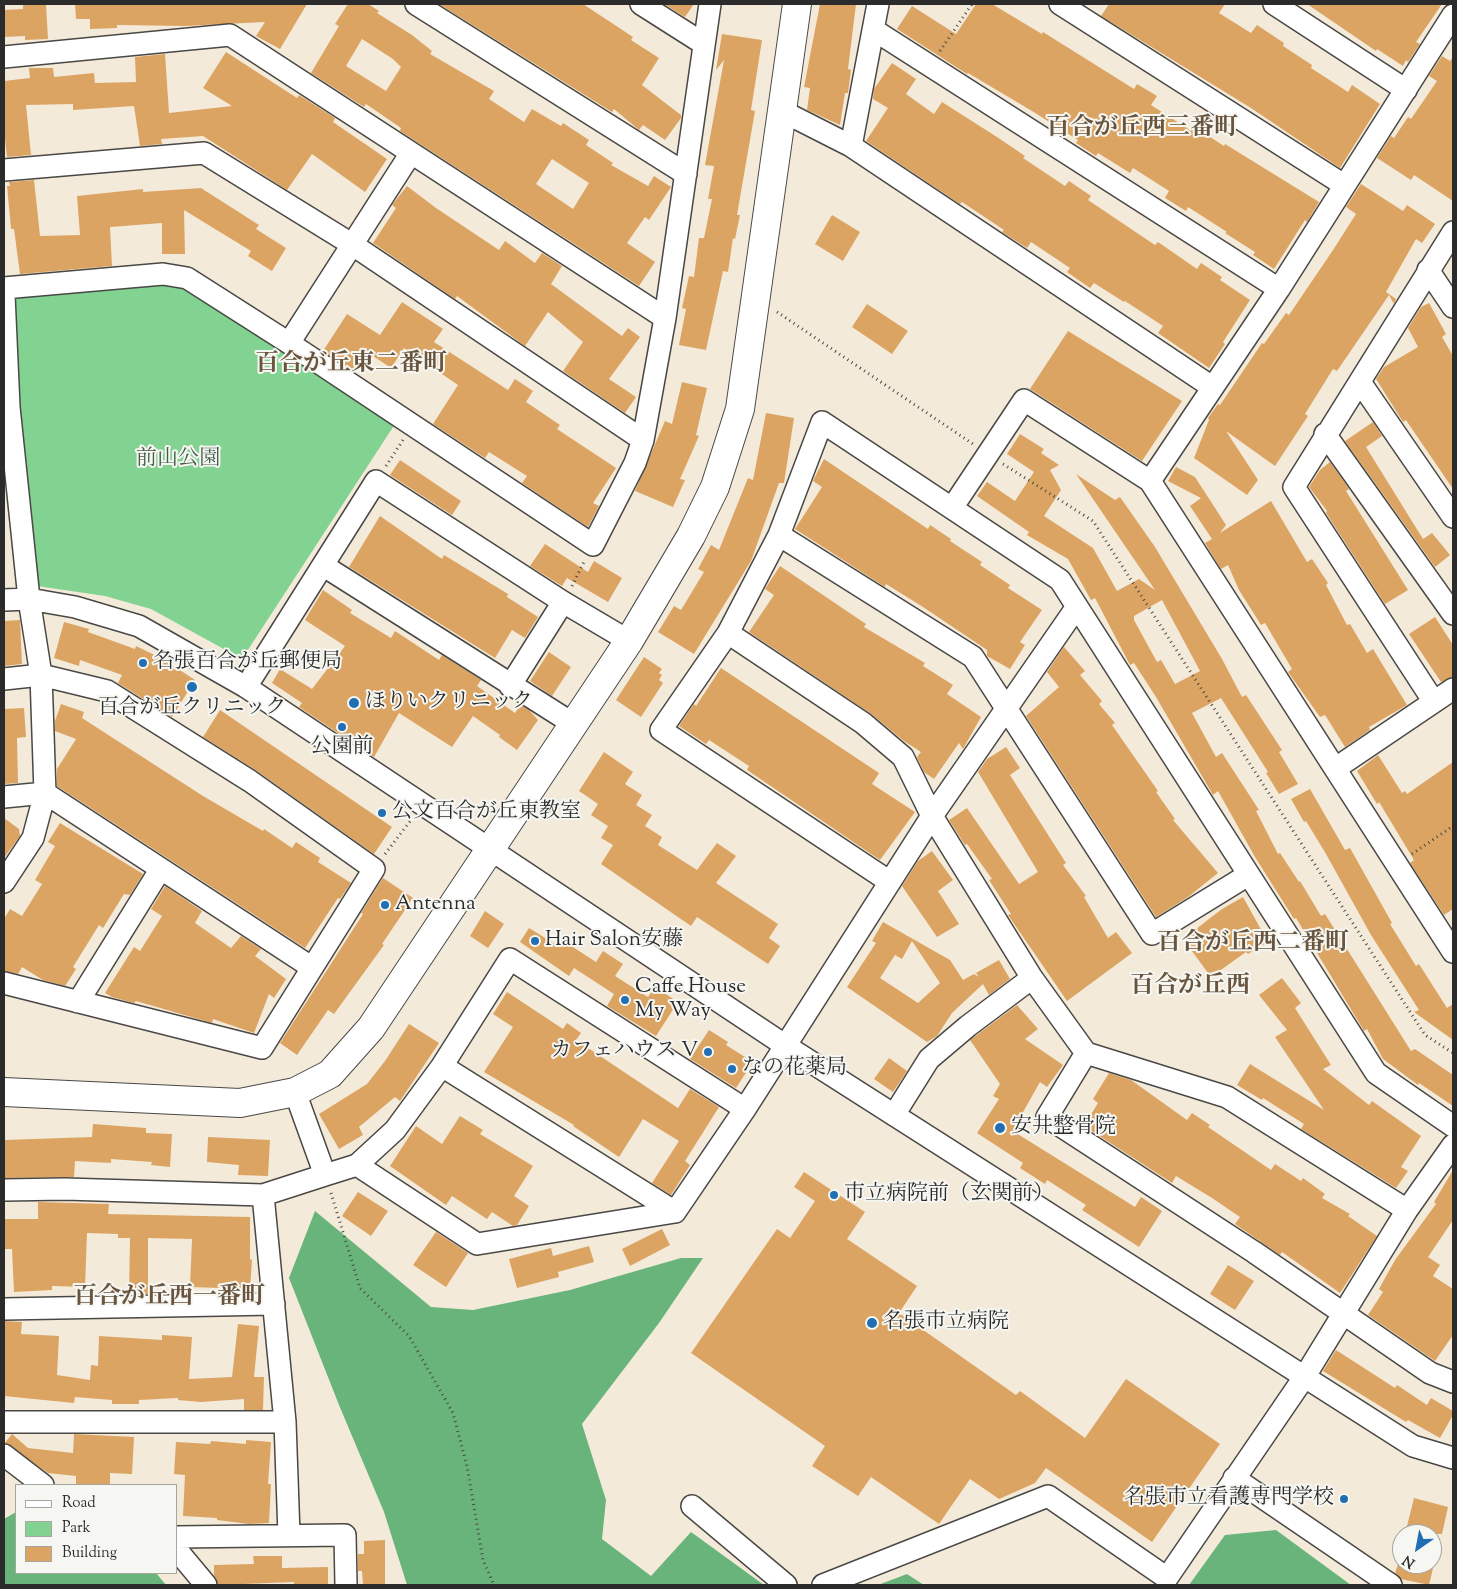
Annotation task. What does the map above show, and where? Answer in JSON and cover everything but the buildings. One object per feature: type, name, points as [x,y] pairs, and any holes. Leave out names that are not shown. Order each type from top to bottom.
[{"type":"street","points":[[416,4],[686,174]]},
{"type":"street","points":[[641,4],[704,44]]},
{"type":"street","points":[[4,288],[163,274],[187,278],[289,343],[593,545],[635,463],[643,440],[665,318],[710,4]]},
{"type":"street","points":[[4,1092],[240,1103],[294,1092],[330,1074],[371,1028],[489,848],[574,725],[629,641],[691,536],[715,487],[740,409],[797,4]]},
{"type":"street","points":[[851,146],[878,4]]},
{"type":"street","points":[[1060,4],[1344,185]]},
{"type":"street","points":[[1274,4],[1406,90]]},
{"type":"street","points":[[1150,481],[1279,289],[1453,15]]},
{"type":"street","points":[[874,30],[1279,289]]},
{"type":"street","points":[[4,56],[230,35],[665,318]]},
{"type":"street","points":[[782,111],[851,146],[1212,387]]},
{"type":"street","points":[[289,343],[411,153]]},
{"type":"street","points":[[4,170],[204,154],[353,245],[643,440]]},
{"type":"street","points":[[1434,702],[1294,487],[1325,434],[1360,382],[1453,232]]},
{"type":"street","points":[[1428,270],[1453,307]]},
{"type":"street","points":[[4,295],[6,407],[29,599],[41,675],[45,794],[33,838],[4,882]]},
{"type":"street","points":[[1360,382],[1453,517]]},
{"type":"street","points":[[952,508],[1024,400],[1150,481],[1453,952]]},
{"type":"street","points":[[890,882],[661,730],[728,633],[780,535],[822,422],[1060,580],[1076,608],[1376,1073],[1453,1126]]},
{"type":"street","points":[[1325,434],[1453,614]]},
{"type":"street","points":[[246,687],[376,482],[563,602],[629,641]]},
{"type":"street","points":[[780,535],[973,657],[1005,710],[1152,934],[1248,875]]},
{"type":"street","points":[[324,566],[574,725]]},
{"type":"street","points":[[4,600],[29,599],[75,607],[139,626],[246,687],[419,810],[489,848],[786,1046],[894,1115],[1413,1446],[1453,1458]]},
{"type":"street","points":[[510,686],[563,602]]},
{"type":"street","points":[[357,1165],[478,1244],[675,1212],[786,1046],[932,816],[1076,608]]},
{"type":"street","points":[[728,633],[863,723],[904,757],[932,816],[1032,978],[1086,1053],[1227,1097],[1406,1210]]},
{"type":"street","points":[[4,679],[41,675],[107,691],[250,780],[376,866],[262,1048],[4,983]]},
{"type":"street","points":[[1336,768],[1453,689]]},
{"type":"street","points":[[4,797],[45,794],[311,967]]},
{"type":"street","points":[[78,1002],[160,870]]},
{"type":"street","points":[[4,1190],[263,1194],[357,1165],[395,1130],[442,1066],[510,958],[744,1110]]},
{"type":"street","points":[[894,1115],[929,1059],[1032,978]]},
{"type":"street","points":[[1086,1053],[1047,1117],[1254,1252],[1430,1374],[1453,1382]]},
{"type":"street","points":[[442,1066],[675,1212]]},
{"type":"street","points":[[294,1092],[325,1175]]},
{"type":"street","points":[[823,1585],[1048,1496],[1166,1578],[1304,1376],[1406,1210],[1453,1145]]},
{"type":"street","points":[[263,1194],[285,1422],[289,1534]]},
{"type":"street","points":[[4,1309],[274,1304]]},
{"type":"street","points":[[4,1422],[285,1422]]},
{"type":"street","points":[[4,1455],[42,1484]]},
{"type":"street","points":[[1234,1478],[1391,1585]]},
{"type":"street","points":[[692,1506],[786,1585]]},
{"type":"street","points":[[178,1537],[289,1534],[344,1535],[346,1585]]},
{"type":"street","points":[[178,1551],[206,1585]]},
{"type":"path","points":[[930,66],[972,4]]},
{"type":"path","points":[[755,298],[988,454],[1093,521],[1425,1035],[1453,1053]]},
{"type":"path","points":[[376,482],[412,425]]},
{"type":"path","points":[[563,602],[593,545]]},
{"type":"path","points":[[376,866],[419,810]]},
{"type":"path","points":[[1398,865],[1453,826]]},
{"type":"path","points":[[325,1175],[360,1288],[409,1336],[453,1413],[467,1466],[483,1560],[494,1585]]},
{"type":"green space","name":"前山公園","points":[[160,284],[184,284],[395,424],[242,659],[151,609],[105,596],[37,586],[10,297]]},
{"type":"green space","points":[[315,1211],[431,1307],[473,1310],[570,1290],[681,1258],[703,1258],[659,1323],[582,1424],[606,1500],[602,1539],[651,1576],[691,1532],[764,1585],[407,1585],[384,1512],[289,1278]]},
{"type":"green space","points":[[15,1513],[15,1574],[157,1574],[166,1585],[4,1585],[4,1519]]},
{"type":"green space","points":[[1276,1530],[1351,1585],[1189,1585],[1225,1535]]},
{"type":"green space","points":[[907,1574],[924,1585],[878,1585]]},
{"type":"place","name":"名張百合が丘郵便局","points":[[143,663]]},
{"type":"place","name":"百合が丘クリニック","points":[[192,687]]},
{"type":"place","name":"ほりいクリニック","points":[[354,703]]},
{"type":"place","name":"公園前","points":[[342,727]]},
{"type":"place","name":"公文百合が丘東教室","points":[[382,813]]},
{"type":"place","name":"Antenna","points":[[385,905]]},
{"type":"place","name":"Hair Salon安藤","points":[[535,941]]},
{"type":"place","name":"Caffe House My Way","points":[[625,1000]]},
{"type":"place","name":"カフェハウス V","points":[[708,1052]]},
{"type":"place","name":"なの花薬局","points":[[732,1069]]},
{"type":"place","name":"安井整骨院","points":[[1000,1128]]},
{"type":"place","name":"市立病院前（玄関前）","points":[[834,1195]]},
{"type":"place","name":"名張市立病院","points":[[872,1323]]},
{"type":"place","name":"名張市立看護専門学校","points":[[1344,1499]]},
{"type":"district","name":"百合が丘西三番町","points":[[1142,130]]},
{"type":"district","name":"百合が丘東二番町","points":[[351,366]]},
{"type":"district","name":"百合が丘西二番町","points":[[1253,945]]},
{"type":"district","name":"百合が丘西","points":[[1190,988]]},
{"type":"district","name":"百合が丘西一番町","points":[[169,1299]]}]
